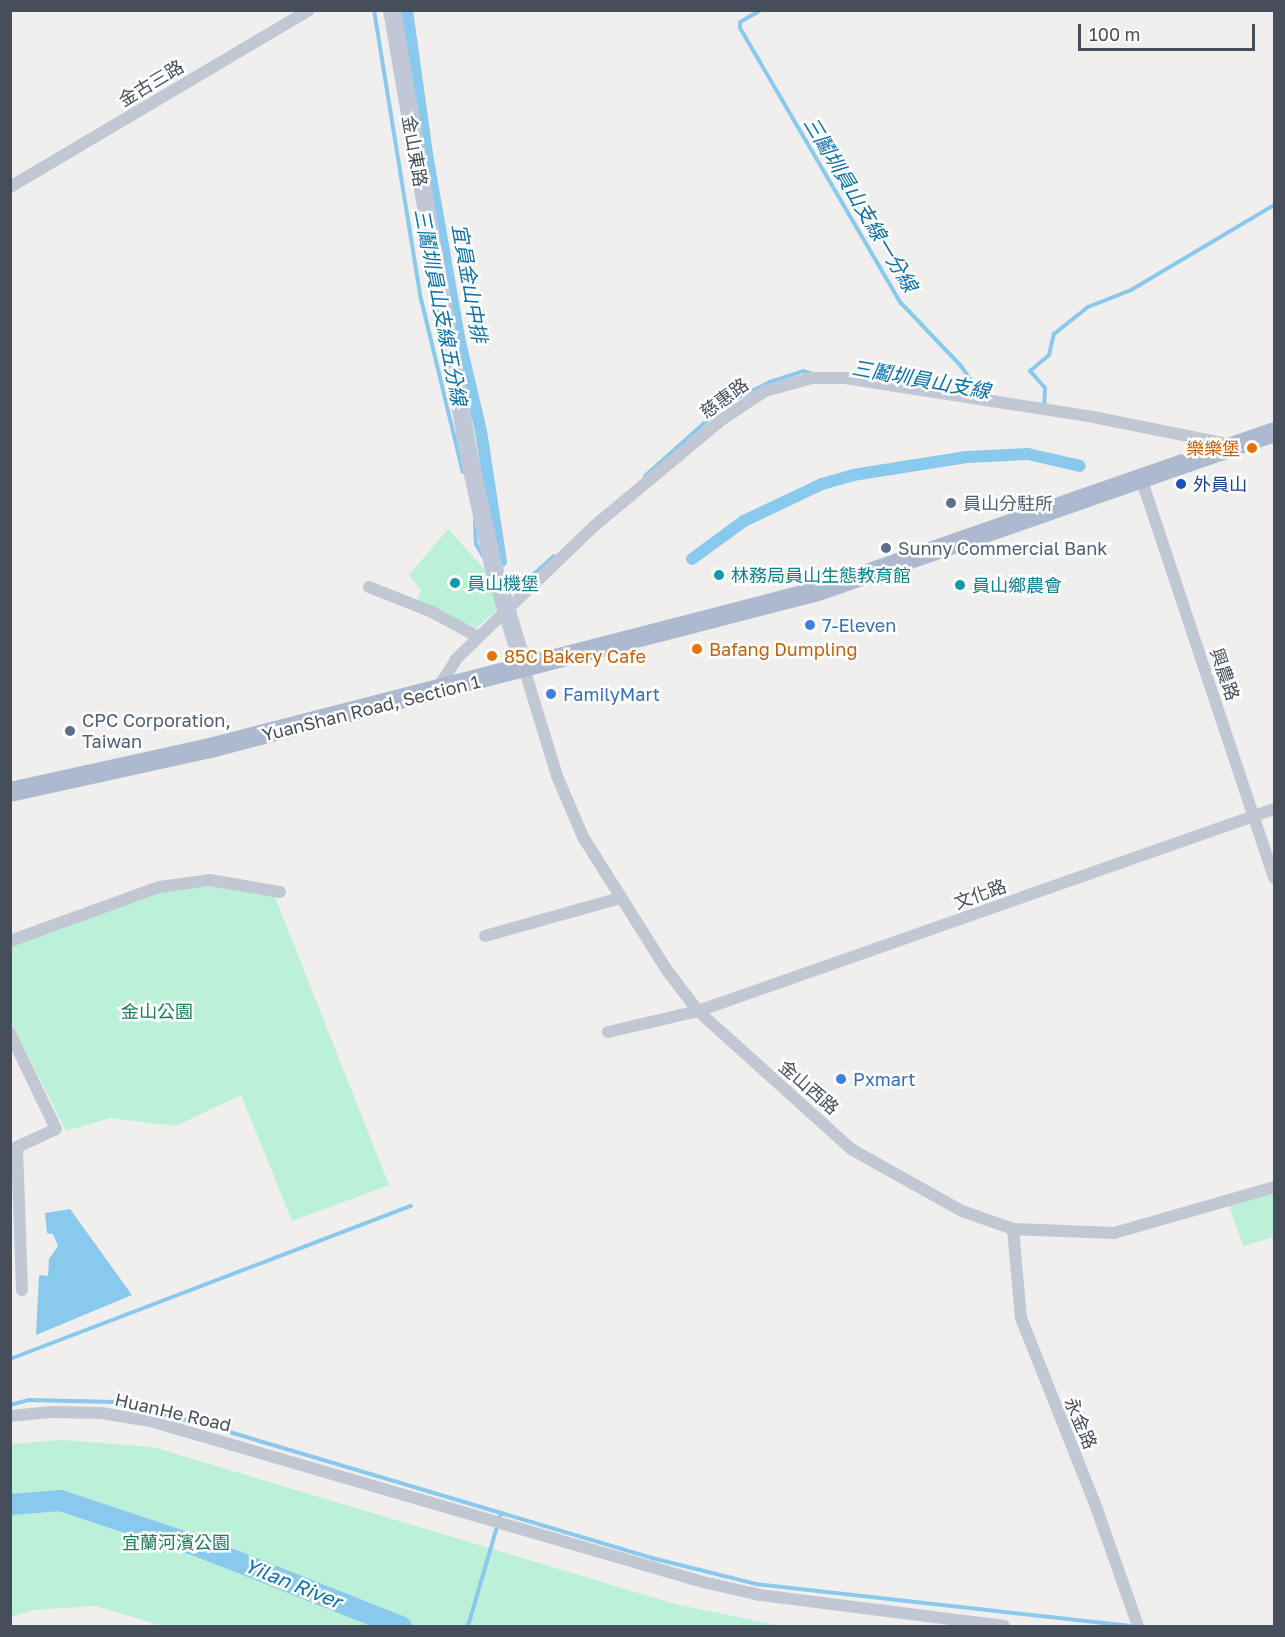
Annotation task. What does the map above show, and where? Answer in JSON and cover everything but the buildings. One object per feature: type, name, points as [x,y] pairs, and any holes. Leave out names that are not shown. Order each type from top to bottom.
[{"type":"main road","name":"YuanShan Road, Section 1","points":[[10,792],[214,747],[829,588],[1142,481],[1275,432]]},
{"type":"street","name":"金古三路","points":[[10,187],[309,10]]},
{"type":"street","name":"金山東路","points":[[392,10],[465,432],[493,565],[524,668]]},
{"type":"street","name":"慈惠路","points":[[437,691],[456,659],[593,528],[720,421],[765,391],[812,378],[845,378],[1005,402],[1237,445]]},
{"type":"street","name":"興農路","points":[[1142,481],[1275,878]]},
{"type":"street","points":[[369,587],[432,612],[478,637]]},
{"type":"street","name":"金山西路","points":[[524,668],[557,776],[583,837],[620,897],[698,1011],[851,1149],[962,1210],[1013,1229],[1114,1233],[1275,1187]]},
{"type":"street","name":"文化路","points":[[608,1032],[698,1011],[1275,809]]},
{"type":"street","points":[[10,941],[159,887],[210,880],[280,892]]},
{"type":"street","points":[[485,936],[620,897]]},
{"type":"street","points":[[10,1033],[56,1129],[17,1147],[22,1290]]},
{"type":"street","name":"永金路","points":[[1013,1229],[1021,1318],[1097,1510],[1138,1626]]},
{"type":"street","name":"HuanHe Road","points":[[10,1416],[52,1412],[101,1413],[150,1421],[760,1595],[1004,1626]]},
{"type":"green space","name":"員山機堡","points":[[448,529],[489,574],[502,606],[476,628],[416,603],[421,590],[409,575]]},
{"type":"green space","name":"金山公園","points":[[212,886],[275,897],[389,1185],[292,1221],[241,1095],[176,1126],[110,1118],[66,1131],[11,1022],[11,947],[69,922],[160,892]]},
{"type":"green space","points":[[1274,1191],[1274,1237],[1243,1246],[1229,1206]]},
{"type":"green space","name":"宜蘭河濱公園","points":[[63,1440],[153,1447],[675,1604],[781,1626],[163,1626],[95,1606],[33,1610],[11,1617],[11,1444]]},
{"type":"water","points":[[70,1209],[132,1295],[36,1335],[39,1275],[48,1276],[49,1259],[58,1246],[53,1234],[47,1233],[45,1213]]},
{"type":"waterway","name":"三鬮圳員山支線五分線","points":[[374,10],[421,299],[463,472]]},
{"type":"waterway","name":"宜員金山中排","points":[[407,10],[427,154],[459,338],[481,431],[501,561]]},
{"type":"waterway","name":"三鬮圳員山支線一分線","points":[[761,10],[740,22],[740,28],[901,303],[961,366],[982,396]]},
{"type":"waterway","name":"三鬮圳員山支線","points":[[1044,408],[1045,388],[1030,371],[1049,355],[1054,334],[1088,307],[1131,290],[1274,205]]},
{"type":"waterway","name":"三鬮圳員山支線","points":[[645,476],[727,403],[770,382],[803,371],[813,374]]},
{"type":"waterway","points":[[692,559],[744,521],[822,484],[853,475],[967,457],[1028,454],[1080,466]]},
{"type":"waterway","name":"三鬮圳員山支線五分線","points":[[475,520],[476,544],[484,558]]},
{"type":"waterway","name":"三鬮圳員山支線","points":[[506,582],[518,588],[554,556]]},
{"type":"waterway","points":[[10,1359],[411,1206]]},
{"type":"waterway","points":[[10,1405],[29,1400],[115,1402],[206,1425],[652,1558],[756,1584],[1131,1626]]},
{"type":"waterway","name":"Yilan River","points":[[10,1504],[60,1500],[201,1547],[401,1626]]},
{"type":"waterway","points":[[468,1626],[501,1513]]},
{"type":"place","name":"樂樂堡","points":[[1252,448]]},
{"type":"place","name":"外員山","points":[[1181,484]]},
{"type":"place","name":"員山分駐所","points":[[951,503]]},
{"type":"place","name":"Sunny Commercial Bank","points":[[886,548]]},
{"type":"place","name":"林務局員山生態教育館","points":[[719,575]]},
{"type":"place","name":"員山機堡","points":[[455,583]]},
{"type":"place","name":"員山鄉農會","points":[[960,585]]},
{"type":"place","name":"7-Eleven","points":[[810,625]]},
{"type":"place","name":"Bafang Dumpling","points":[[697,649]]},
{"type":"place","name":"85C Bakery Cafe","points":[[492,656]]},
{"type":"place","name":"FamilyMart","points":[[551,694]]},
{"type":"place","name":"CPC Corporation, Taiwan","points":[[70,731]]},
{"type":"place","name":"Pxmart","points":[[841,1079]]}]
